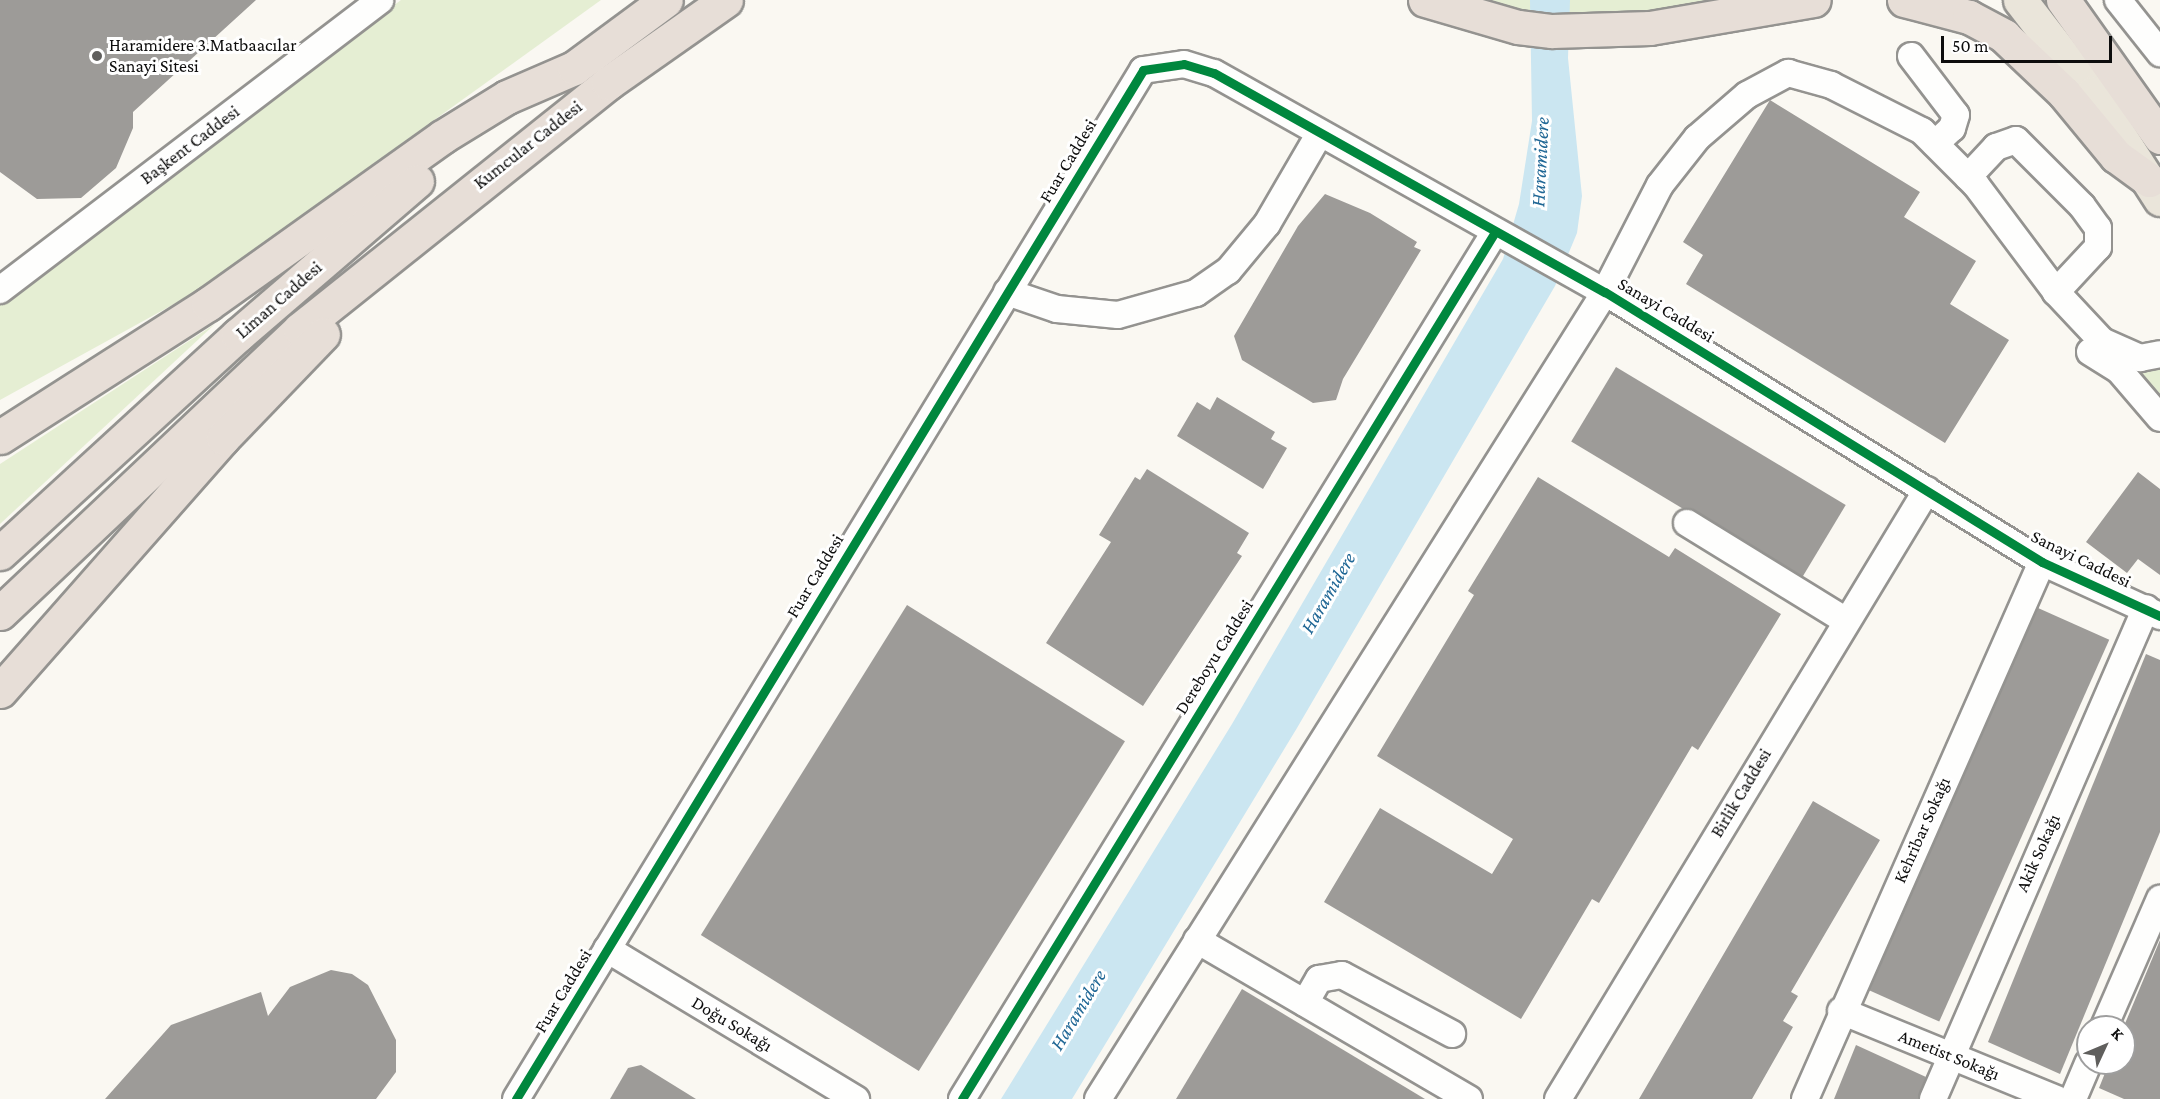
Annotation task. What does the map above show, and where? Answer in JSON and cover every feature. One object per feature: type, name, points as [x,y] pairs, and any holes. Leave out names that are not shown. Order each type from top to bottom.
[{"type":"highway","points":[[0,437],[237,284],[442,137],[507,97],[574,68],[666,0]]},
{"type":"highway","name":"Kumcular Caddesi","points":[[352,285],[608,83],[718,6],[740,0]]},
{"type":"highway","points":[[1425,0],[1518,27],[1552,31],[1650,28],[1814,0]]},
{"type":"highway","points":[[1904,0],[1969,17],[2004,36],[2064,93],[2116,156],[2155,190]]},
{"type":"highway","points":[[2063,0],[2160,137]]},
{"type":"highway","name":"Liman Caddesi","points":[[0,553],[44,508],[408,188],[574,68]]},
{"type":"highway","points":[[0,691],[223,438],[318,341],[337,317],[352,285]]},
{"type":"highway","name":"Liman Caddesi","points":[[0,614],[232,389],[352,285]]},
{"type":"highway","points":[[0,417],[86,381]]},
{"type":"main road","points":[[2020,0],[2092,93],[2155,190]]},
{"type":"street","name":"Başkent Caddesi","points":[[0,290],[380,0]]},
{"type":"street","points":[[2118,0],[2160,53]]},
{"type":"street","points":[[1911,56],[1956,115],[1952,128],[1935,144]]},
{"type":"street","name":"Sanayi Caddesi","points":[[1143,70],[1184,64],[1214,73],[1605,292],[2042,562],[2153,612]]},
{"type":"street","name":"Fuar Caddesi","points":[[516,1099],[1143,70]]},
{"type":"street","points":[[1098,1099],[1605,292],[1660,185],[1697,138],[1747,95],[1788,73],[1831,85],[1922,131],[1968,177],[2056,292],[2102,340],[2117,350],[2140,358],[2160,354]]},
{"type":"street","points":[[1007,292],[1057,309],[1118,315],[1196,293],[1228,271],[1266,224],[1320,133]]},
{"type":"street","points":[[1968,177],[1996,147],[2016,140],[2082,206],[2098,228],[2098,247],[2056,292]]},
{"type":"street","name":"Dereboyu Caddesi","points":[[962,1099],[1495,232]]},
{"type":"street","points":[[2056,292],[2085,346],[2120,370],[2160,418]]},
{"type":"street","name":"Birlik Caddesi","points":[[1558,1099],[1927,490]]},
{"type":"street","points":[[1687,523],[1846,621]]},
{"type":"street","name":"Kehribar Sokağı","points":[[1805,1099],[1841,1011],[2042,562]]},
{"type":"street","name":"Akik Sokağı","points":[[1933,1099],[1950,1055],[2153,612]]},
{"type":"street","points":[[2109,1015],[2160,899]]},
{"type":"street","points":[[1197,940],[1469,1099]]},
{"type":"street","name":"Doğu Sokağı","points":[[608,950],[856,1099]]},
{"type":"street","points":[[1305,1003],[1320,979],[1342,975],[1452,1034]]},
{"type":"street","name":"Ametist Sokağı","points":[[1841,1011],[2057,1099]]},
{"type":"street","points":[[2073,1099],[2083,1075]]},
{"type":"green space","points":[[401,0],[601,0],[194,293],[0,400],[0,303]]},
{"type":"green space","points":[[1478,0],[1726,0],[1634,14],[1541,15]]},
{"type":"green space","points":[[215,324],[0,524],[0,464]]},
{"type":"green space","points":[[2131,367],[2160,368],[2160,396]]},
{"type":"water","name":"Haramidere","points":[[1530,0],[1570,0],[1568,58],[1582,196],[1577,233],[1555,286],[1297,728],[1072,1099],[1001,1099],[1232,724],[1503,259],[1519,204],[1532,121]]},
{"type":"building","name":"Haramidere 3.Matbaacılar Sanayi Sitesi","points":[[0,0],[256,0],[133,112],[133,128],[116,168],[81,198],[37,199],[0,172]]},
{"type":"building","points":[[1770,100],[1920,192],[1904,217],[1976,261],[1950,304],[2009,340],[1945,443],[1686,284],[1703,255],[1683,242]]},
{"type":"building","points":[[1325,194],[1370,213],[1417,242],[1414,247],[1421,250],[1343,379],[1336,400],[1313,403],[1242,360],[1234,336],[1298,226]]},
{"type":"building","points":[[1616,367],[1846,505],[1801,580],[1571,442]]},
{"type":"building","points":[[1217,397],[1275,432],[1271,439],[1287,448],[1263,489],[1177,436],[1197,402],[1210,410]]},
{"type":"building","points":[[1147,469],[1249,533],[1237,553],[1242,556],[1143,706],[1046,643],[1111,542],[1099,535],[1135,477],[1140,480]]},
{"type":"building","points":[[2138,472],[2160,489],[2160,575],[2138,559],[2127,573],[2086,542]]},
{"type":"building","points":[[1538,477],[1669,557],[1675,548],[1781,614],[1698,750],[1692,746],[1599,903],[1592,899],[1521,1019],[1324,902],[1380,808],[1492,874],[1513,839],[1377,756],[1474,595],[1468,591]]},
{"type":"building","points":[[907,605],[1125,741],[919,1071],[701,935]]},
{"type":"building","points":[[2038,608],[2109,640],[1939,1022],[1868,990]]},
{"type":"building","points":[[2146,654],[2160,660],[2160,832],[2084,1015],[2076,1015],[2076,1035],[2060,1074],[1988,1042]]},
{"type":"building","points":[[1813,801],[1880,840],[1791,992],[1798,996],[1783,1021],[1793,1027],[1752,1099],[1639,1099]]},
{"type":"building","points":[[2160,940],[2160,1099],[2124,1099],[2099,1088],[2104,1075],[2136,1075],[2136,1015],[2129,1015]]},
{"type":"building","points":[[331,970],[352,974],[368,985],[396,1040],[396,1072],[376,1099],[105,1099],[171,1025],[261,992],[268,1016],[290,987]]},
{"type":"building","points":[[1242,989],[1425,1099],[1176,1099]]},
{"type":"building","points":[[1856,1045],[1926,1077],[1918,1099],[1834,1099]]},
{"type":"building","points":[[641,1065],[696,1099],[610,1099],[628,1068]]},
{"type":"cycle path","points":[[516,1099],[1143,70],[1184,64],[1214,73],[1605,292],[2042,562],[2160,616]]},
{"type":"cycle path","points":[[962,1099],[1495,232]]},
{"type":"place","name":"Haramidere 3.Matbaacılar Sanayi Sitesi","points":[[97,56]]}]
